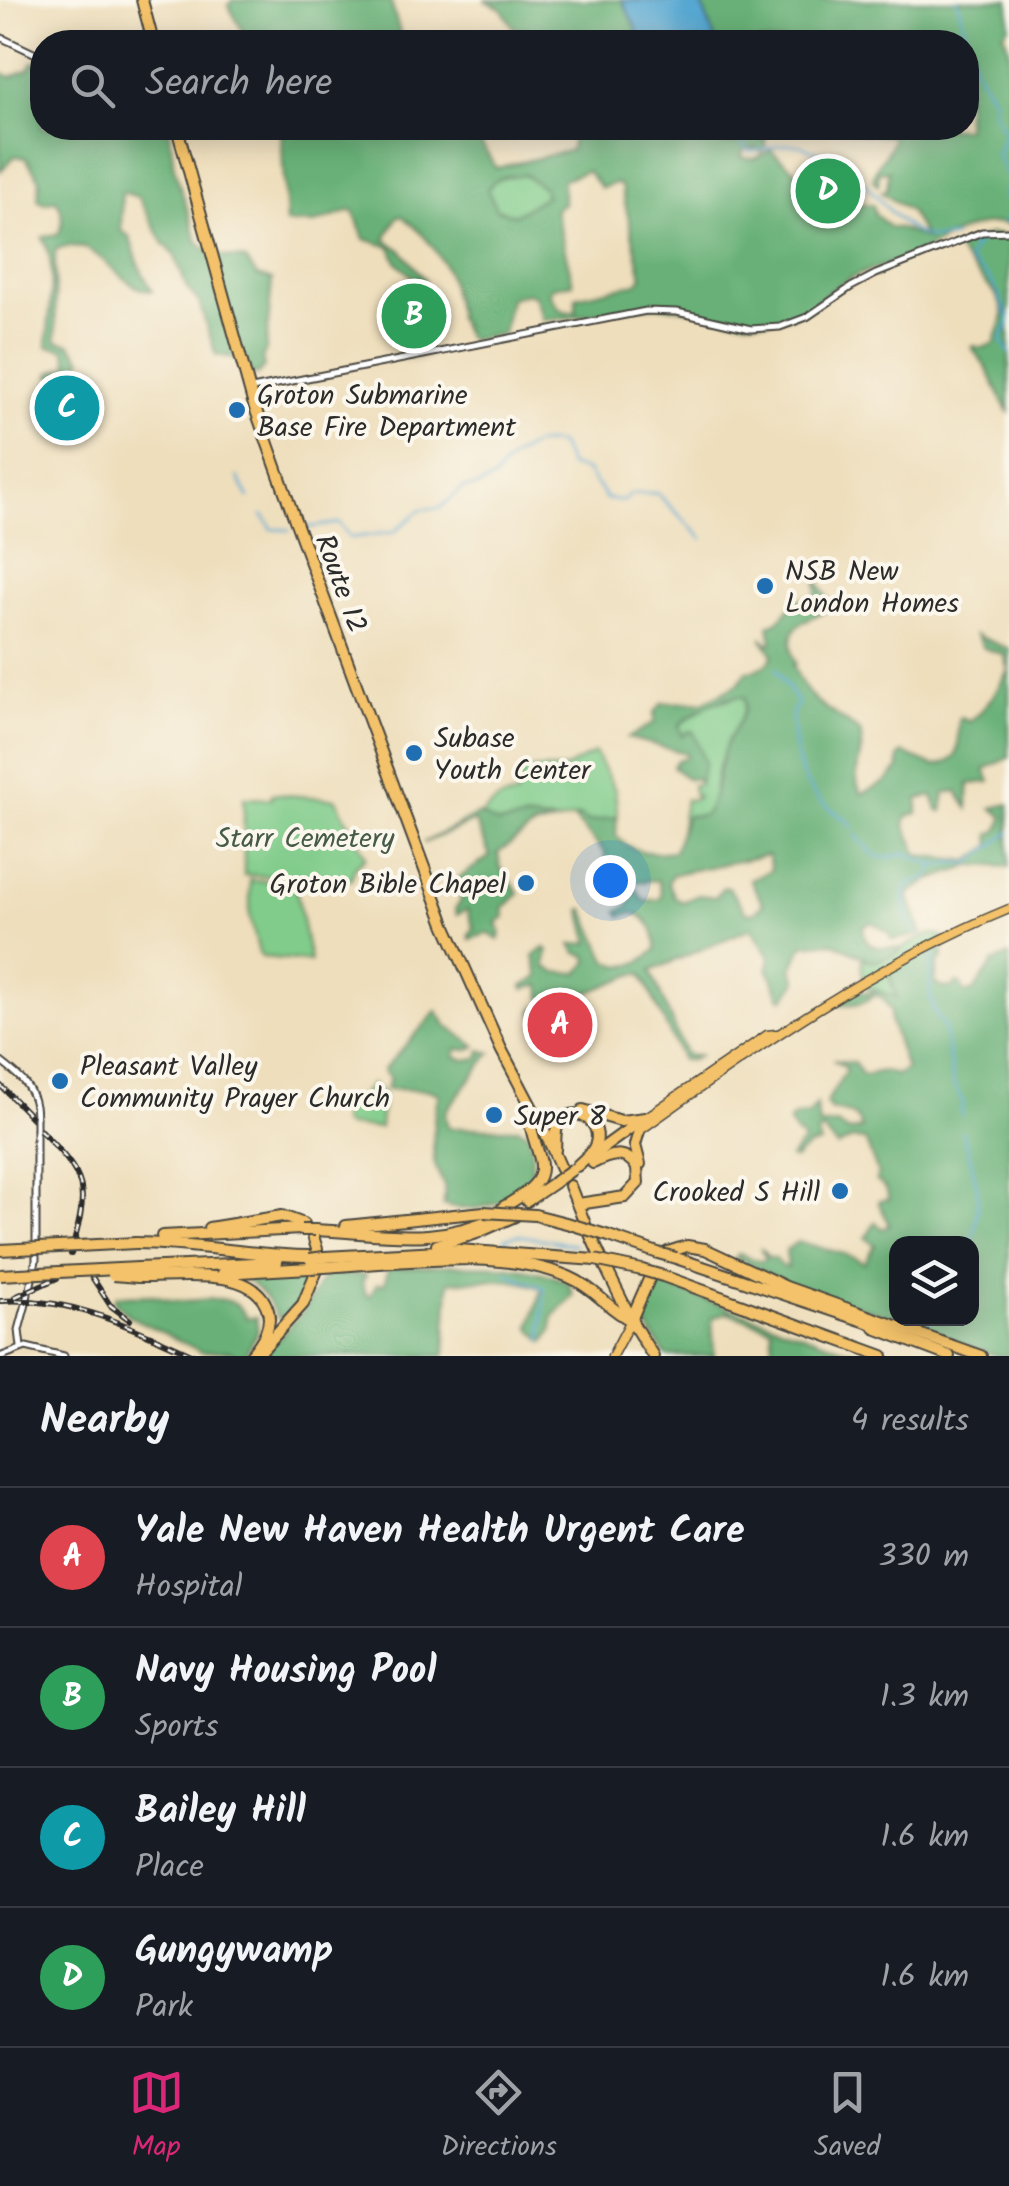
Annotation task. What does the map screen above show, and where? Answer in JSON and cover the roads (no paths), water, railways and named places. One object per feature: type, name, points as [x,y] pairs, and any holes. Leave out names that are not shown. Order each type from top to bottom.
[{"type":"highway","points":[[142,0],[151,30]]},
{"type":"highway","name":"Route 12","points":[[180,140],[249,390],[432,893],[540,1123]]},
{"type":"highway","name":"Route 12","points":[[500,1042],[607,1263]]},
{"type":"highway","points":[[306,1230],[398,1238],[445,1234],[509,1212],[541,1173],[541,1156],[531,1129],[528,1104]]},
{"type":"highway","points":[[540,1123],[576,1109],[620,1121],[645,1118]]},
{"type":"highway","points":[[555,1156],[556,1132],[561,1121],[572,1114],[587,1117],[596,1126],[597,1138],[591,1152],[568,1177]]},
{"type":"highway","points":[[568,1177],[645,1118]]},
{"type":"highway","points":[[162,1277],[436,1245],[467,1237],[593,1163],[639,1130]]},
{"type":"highway","points":[[578,1204],[629,1199],[641,1187],[642,1173],[635,1147],[639,1130]]},
{"type":"highway","points":[[593,1163],[617,1154],[636,1166],[639,1178],[634,1190],[609,1201]]},
{"type":"highway","points":[[0,1248],[306,1230],[509,1212],[570,1224],[968,1356]]},
{"type":"highway","points":[[253,1356],[301,1306],[317,1260],[306,1230]]},
{"type":"highway","points":[[136,1240],[317,1260]]},
{"type":"highway","points":[[633,1317],[652,1273],[666,1255],[692,1246],[728,1256],[801,1293],[981,1356]]},
{"type":"highway","points":[[343,1256],[472,1250],[607,1263],[652,1273],[882,1356]]},
{"type":"highway","points":[[0,1275],[138,1272],[317,1260],[448,1261],[538,1267],[582,1283],[633,1317]]},
{"type":"highway","points":[[607,1263],[633,1317]]},
{"type":"highway","points":[[607,1263],[657,1356]]},
{"type":"highway","points":[[699,1266],[948,1356]]},
{"type":"highway","points":[[138,1272],[162,1277],[231,1279],[258,1294],[266,1305],[269,1322],[253,1356]]},
{"type":"highway","points":[[628,1303],[642,1298]]},
{"type":"highway","points":[[793,1323],[872,1356]]},
{"type":"main road","points":[[639,1130],[776,1034],[886,968],[1009,909]]},
{"type":"main road","points":[[645,1118],[768,1035],[776,1034]]},
{"type":"main road","points":[[612,1356],[633,1317]]},
{"type":"street","points":[[0,38],[30,51]]},
{"type":"street","points":[[249,390],[646,311],[686,313],[751,329],[780,327],[806,318],[876,274],[982,232],[1009,232]]},
{"type":"street","points":[[0,1061],[27,1083],[36,1106],[36,1262],[19,1328],[21,1347]]},
{"type":"street","points":[[2,1356],[21,1347],[64,1356]]},
{"type":"water","points":[[622,0],[700,0],[711,30],[637,30]]},
{"type":"waterway","points":[[957,0],[965,30]]},
{"type":"waterway","points":[[979,75],[994,100],[992,109],[1005,132],[997,155],[1009,179]]},
{"type":"waterway","points":[[740,142],[749,151],[795,145],[823,154],[856,174],[911,229],[938,239],[954,237]]},
{"type":"waterway","points":[[1009,183],[1005,195],[1009,204]]},
{"type":"waterway","points":[[1004,224],[1009,213]]},
{"type":"waterway","points":[[974,248],[983,238]]},
{"type":"waterway","points":[[969,242],[974,248],[968,259],[990,280],[1009,319]]},
{"type":"waterway","points":[[1009,322],[1001,339],[1009,353]]},
{"type":"waterway","points":[[305,528],[339,523],[350,538],[394,532],[422,509],[440,508],[463,488],[494,479],[522,451],[550,443],[560,445],[569,466],[587,471],[606,499],[624,501],[631,494],[657,493],[703,539]]},
{"type":"waterway","points":[[238,477],[249,498]]},
{"type":"waterway","points":[[263,515],[272,529],[289,530]]},
{"type":"waterway","points":[[776,669],[798,704],[792,713],[801,772],[822,802],[854,828]]},
{"type":"waterway","points":[[856,835],[877,856],[888,858],[904,853],[936,866],[969,864],[1009,833]]},
{"type":"waterway","points":[[918,935],[906,912],[905,892],[907,886],[929,876],[935,867]]},
{"type":"waterway","points":[[933,952],[929,988],[933,1008],[944,1027],[953,1084],[963,1102],[961,1115]]},
{"type":"waterway","points":[[962,1131],[978,1200],[973,1236]]},
{"type":"waterway","points":[[504,1244],[506,1238],[518,1235],[575,1245]]},
{"type":"waterway","points":[[506,1273],[544,1288],[542,1340]]},
{"type":"railway","points":[[0,1085],[34,1120]]},
{"type":"railway","points":[[39,1129],[68,1160],[80,1185],[81,1213],[71,1254]]},
{"type":"railway","points":[[92,1277],[110,1305],[130,1320]]},
{"type":"railway","points":[[15,1297],[57,1278]]},
{"type":"railway","points":[[0,1301],[77,1309],[196,1356]]},
{"type":"place","name":"Gungywamp","points":[[828,191]]},
{"type":"place","name":"Navy Housing Pool","points":[[414,316]]},
{"type":"place","name":"Bailey Hill","points":[[67,408]]},
{"type":"place","name":"Groton Submarine Base Fire Department","points":[[237,410]]},
{"type":"place","name":"NSB New London Homes","points":[[765,586]]},
{"type":"place","name":"Subase Youth Center","points":[[414,753]]},
{"type":"place","name":"Groton Bible Chapel","points":[[526,883]]},
{"type":"place","name":"Yale New Haven Health Urgent Care","points":[[560,1025]]},
{"type":"place","name":"Pleasant Valley Community Prayer Church","points":[[60,1081]]},
{"type":"place","name":"Super 8","points":[[494,1115]]},
{"type":"place","name":"Crooked S Hill","points":[[840,1191]]},
{"type":"park label","name":"Starr Cemetery","points":[[305,837]]}]
